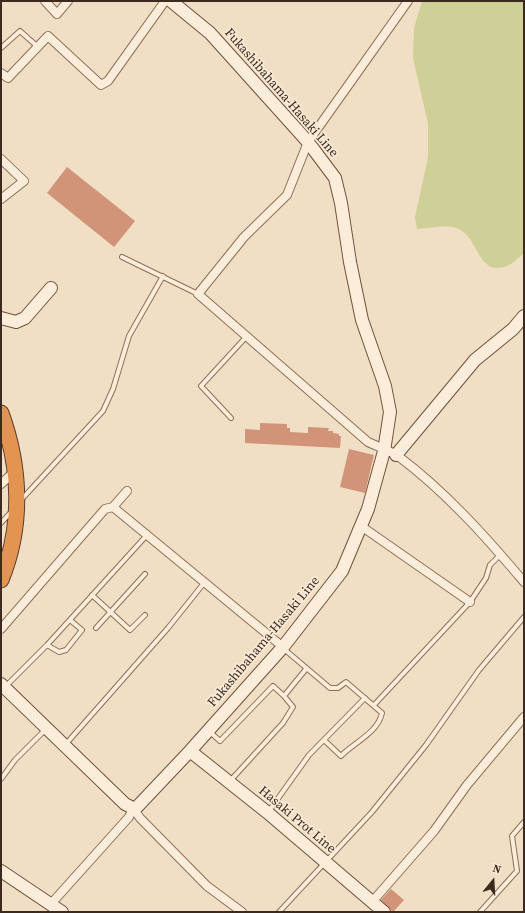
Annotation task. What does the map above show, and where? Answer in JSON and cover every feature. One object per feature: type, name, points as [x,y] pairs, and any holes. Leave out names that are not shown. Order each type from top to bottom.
[{"type":"highway","points":[[1,413],[13,450],[16,470],[17,505],[14,540],[1,580]]},
{"type":"main road","name":"Fukashibahama-Hasaki Line","points":[[133,808],[141,805],[282,647],[342,571],[361,526],[384,451],[390,412],[385,386],[362,320],[350,262],[341,203],[335,178],[308,142],[210,33],[171,1]]},
{"type":"main road","points":[[1,318],[16,322],[25,318],[51,288]]},
{"type":"main road","points":[[396,455],[475,360],[513,329],[524,316]]},
{"type":"main road","points":[[3,686],[125,804],[133,808]]},
{"type":"main road","name":"Hasaki Prot Line","points":[[190,751],[268,813],[384,912]]},
{"type":"main road","points":[[1,871],[62,912]]},
{"type":"street","points":[[45,1],[57,14],[68,1]]},
{"type":"street","points":[[1,73],[8,78],[48,36],[101,85],[108,81],[165,1]]},
{"type":"street","points":[[408,1],[308,142],[287,195],[244,237],[198,294],[368,442],[384,451],[396,455],[446,497],[500,554],[524,582]]},
{"type":"street","points":[[1,159],[24,181],[1,199]]},
{"type":"street","points":[[1,484],[16,470]]},
{"type":"street","points":[[1,628],[105,509],[113,508],[127,491]]},
{"type":"street","points":[[113,508],[282,647]]},
{"type":"street","points":[[361,526],[470,602]]},
{"type":"street","points":[[372,902],[434,830],[467,785],[524,718]]},
{"type":"street","points":[[50,905],[129,817],[133,808]]},
{"type":"street","points":[[133,808],[140,818],[207,886],[242,912]]},
{"type":"lane","points":[[1,48],[20,31],[38,47]]},
{"type":"lane","points":[[122,257],[198,294]]},
{"type":"lane","points":[[1,523],[103,411],[113,389],[129,336],[163,276]]},
{"type":"lane","points":[[231,418],[201,386],[247,336]]},
{"type":"lane","points":[[3,686],[47,645],[147,535]]},
{"type":"lane","points":[[374,705],[470,602],[486,578],[490,565],[500,554]]},
{"type":"lane","points":[[96,628],[145,574]]},
{"type":"lane","points":[[64,746],[168,628],[204,583]]},
{"type":"lane","points":[[92,596],[130,630],[145,615]]},
{"type":"lane","points":[[279,912],[372,812],[426,746],[479,670],[524,617]]},
{"type":"lane","points":[[47,645],[59,652],[66,650],[82,630],[70,620]]},
{"type":"lane","points":[[282,647],[330,688],[338,688],[346,682],[382,713],[381,718],[364,738],[348,748],[341,756],[324,740]]},
{"type":"lane","points":[[284,696],[306,669]]},
{"type":"lane","points":[[208,730],[220,741],[273,686],[293,707],[283,723],[229,782]]},
{"type":"lane","points":[[268,813],[309,755],[365,698]]},
{"type":"lane","points":[[1,778],[15,760],[46,728]]},
{"type":"lane","points":[[480,912],[517,871],[512,836],[524,822]]},
{"type":"green space","points":[[422,1],[524,1],[524,253],[507,266],[497,268],[484,262],[466,234],[459,229],[444,226],[417,229],[415,217],[428,157],[428,124],[413,58],[414,28]]},
{"type":"building","points":[[67,167],[135,221],[114,247],[47,193]]},
{"type":"building","points":[[260,423],[287,424],[287,428],[290,428],[290,432],[308,433],[308,427],[329,428],[328,431],[333,431],[333,433],[341,436],[340,448],[245,443],[245,429],[260,430]]},
{"type":"building","points":[[349,449],[374,455],[365,493],[340,487]]},
{"type":"building","points":[[391,889],[404,900],[393,912],[381,900]]}]
